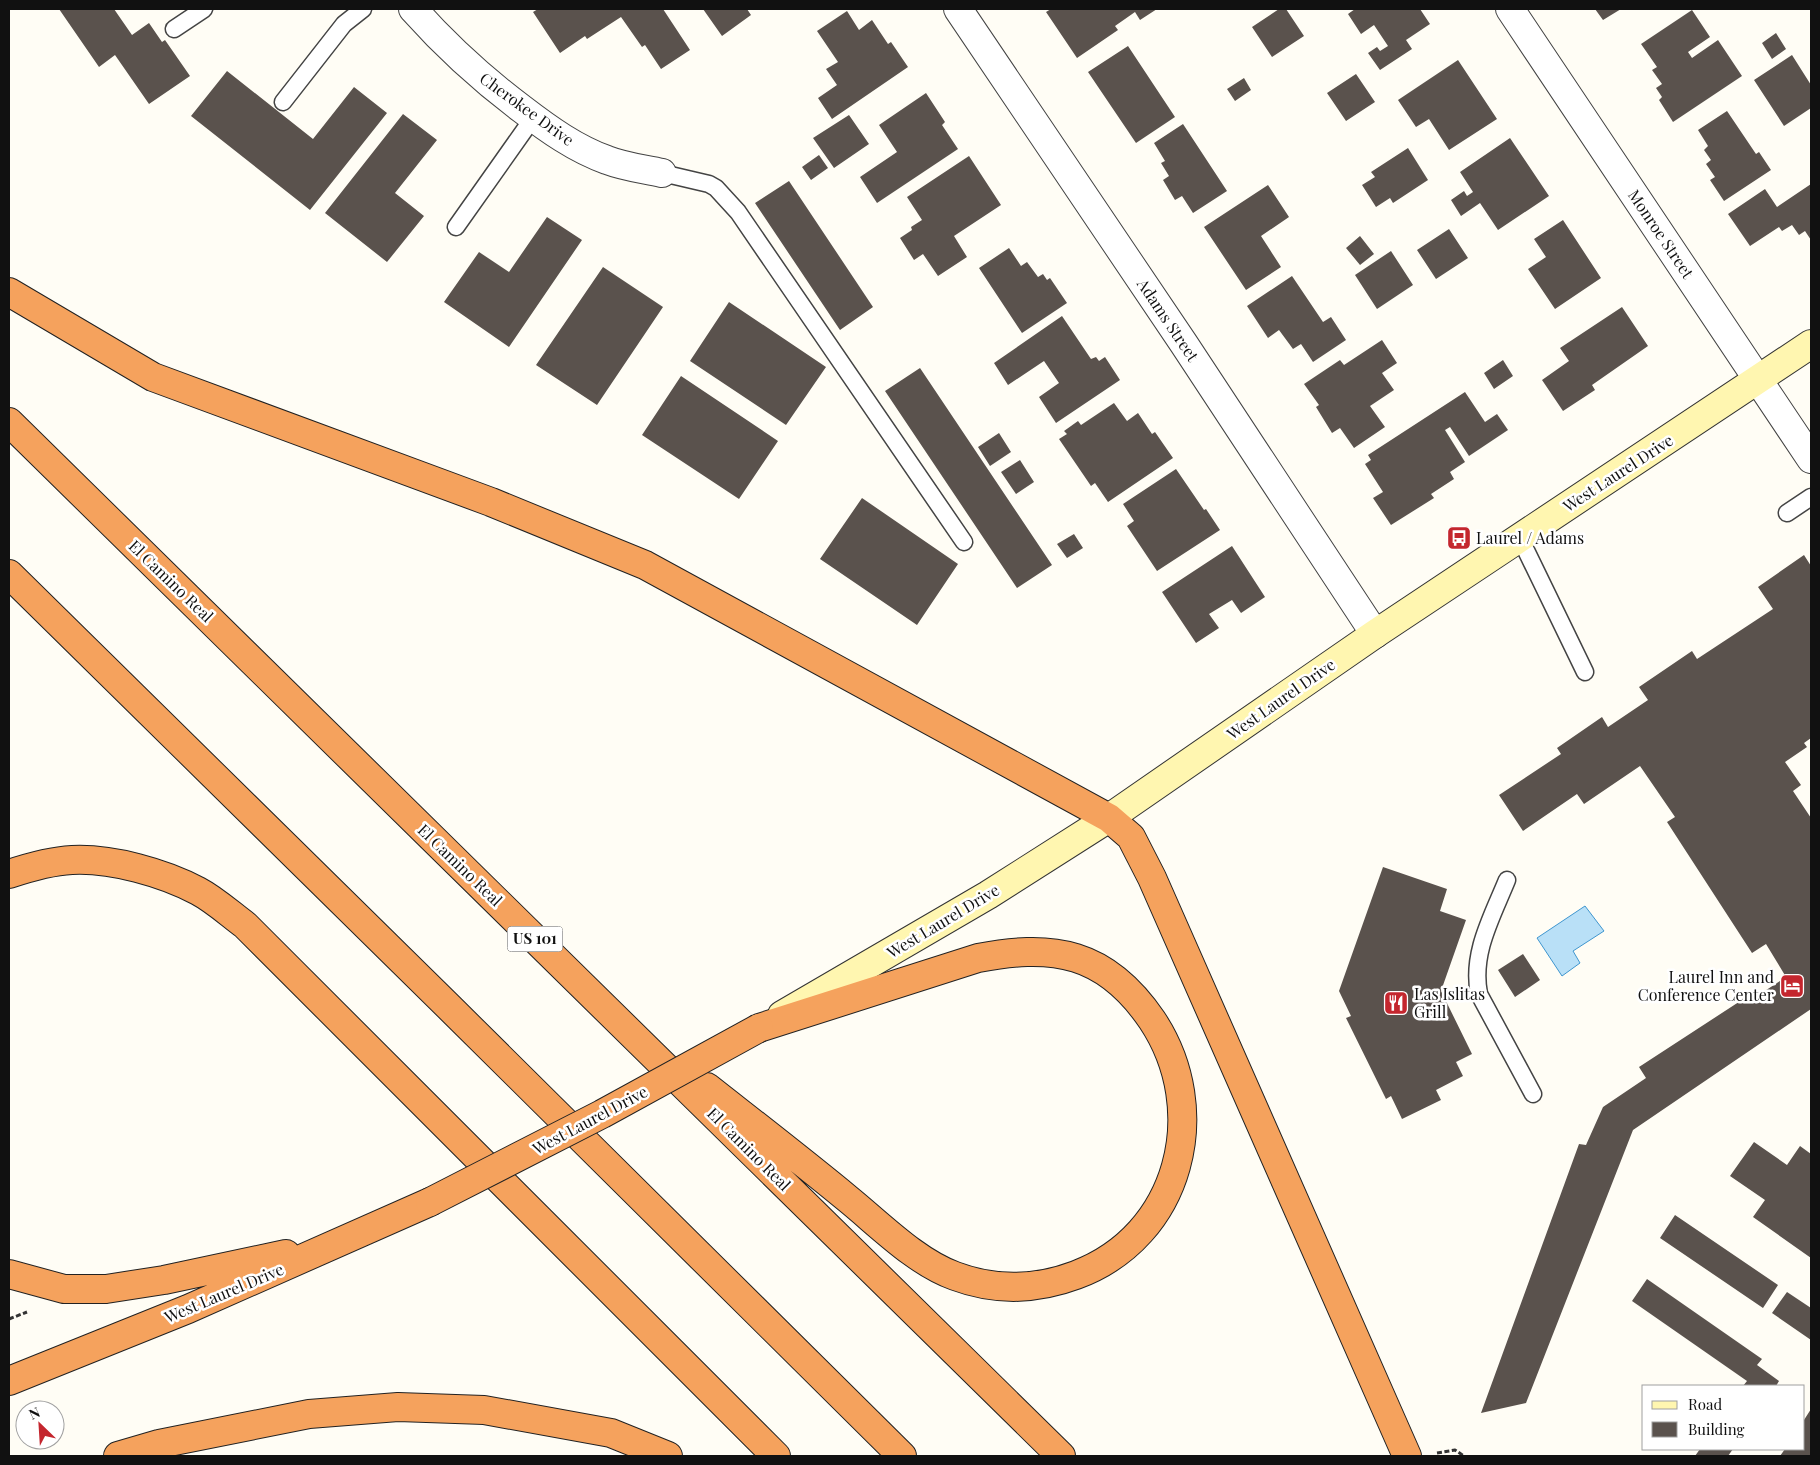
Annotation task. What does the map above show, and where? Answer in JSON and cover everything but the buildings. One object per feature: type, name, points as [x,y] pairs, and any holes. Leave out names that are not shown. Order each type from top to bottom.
[{"type":"highway","points":[[9,292],[153,378],[490,502],[645,565],[1109,818],[1131,836],[1419,1455]]},
{"type":"highway","name":"El Camino Real","points":[[9,422],[1061,1456]]},
{"type":"highway","points":[[9,574],[902,1456]]},
{"type":"highway","points":[[9,874],[39,864],[72,860],[108,861],[156,874],[198,892],[245,925],[776,1456]]},
{"type":"highway","points":[[603,1006],[806,1164],[921,1258],[954,1276],[985,1285],[1022,1288],[1063,1280],[1095,1268],[1120,1252],[1141,1233],[1161,1205],[1175,1172],[1182,1140],[1182,1107],[1179,1082],[1170,1052],[1142,1005],[1125,987],[1105,972],[1077,958],[1049,952],[1026,951],[978,958],[759,1028]]},
{"type":"highway","name":"West Laurel Drive","points":[[9,1381],[188,1309],[346,1241],[430,1202],[602,1114],[759,1028]]},
{"type":"highway","points":[[9,1274],[64,1289],[106,1289],[164,1280],[346,1241]]},
{"type":"highway","points":[[118,1456],[159,1444],[309,1414],[398,1407],[484,1410],[612,1434],[668,1456]]},
{"type":"main road","name":"West Laurel Drive","points":[[759,1028],[988,895],[1109,818],[1375,634],[1811,344]]},
{"type":"street","name":"Cherokee Drive","points":[[413,9],[461,60],[533,118],[582,150],[607,160],[662,173]]},
{"type":"street","name":"Adams Street","points":[[958,9],[1211,384],[1375,634]]},
{"type":"street","name":"Monroe Street","points":[[1510,9],[1811,459]]},
{"type":"lane","points":[[174,29],[204,9]]},
{"type":"lane","points":[[282,102],[344,24],[363,9]]},
{"type":"lane","points":[[456,227],[533,118]]},
{"type":"lane","points":[[662,173],[709,184],[716,188],[738,212],[964,542]]},
{"type":"lane","points":[[1787,513],[1811,496]]},
{"type":"lane","points":[[1520,538],[1585,672]]},
{"type":"lane","points":[[1508,880],[1482,940],[1477,965],[1477,980],[1480,994],[1533,1094]]},
{"type":"path","points":[[9,1319],[29,1311]]},
{"type":"path","points":[[1419,1455],[1455,1450],[1464,1456]]},
{"type":"water","points":[[1585,906],[1604,931],[1573,951],[1580,963],[1562,976],[1537,938]]},
{"type":"place","name":"Laurel / Adams","points":[[1459,538]]},
{"type":"place","name":"Laurel Inn and Conference Center","points":[[1792,986]]},
{"type":"place","name":"Las Islitas Grill","points":[[1396,1003]]}]
